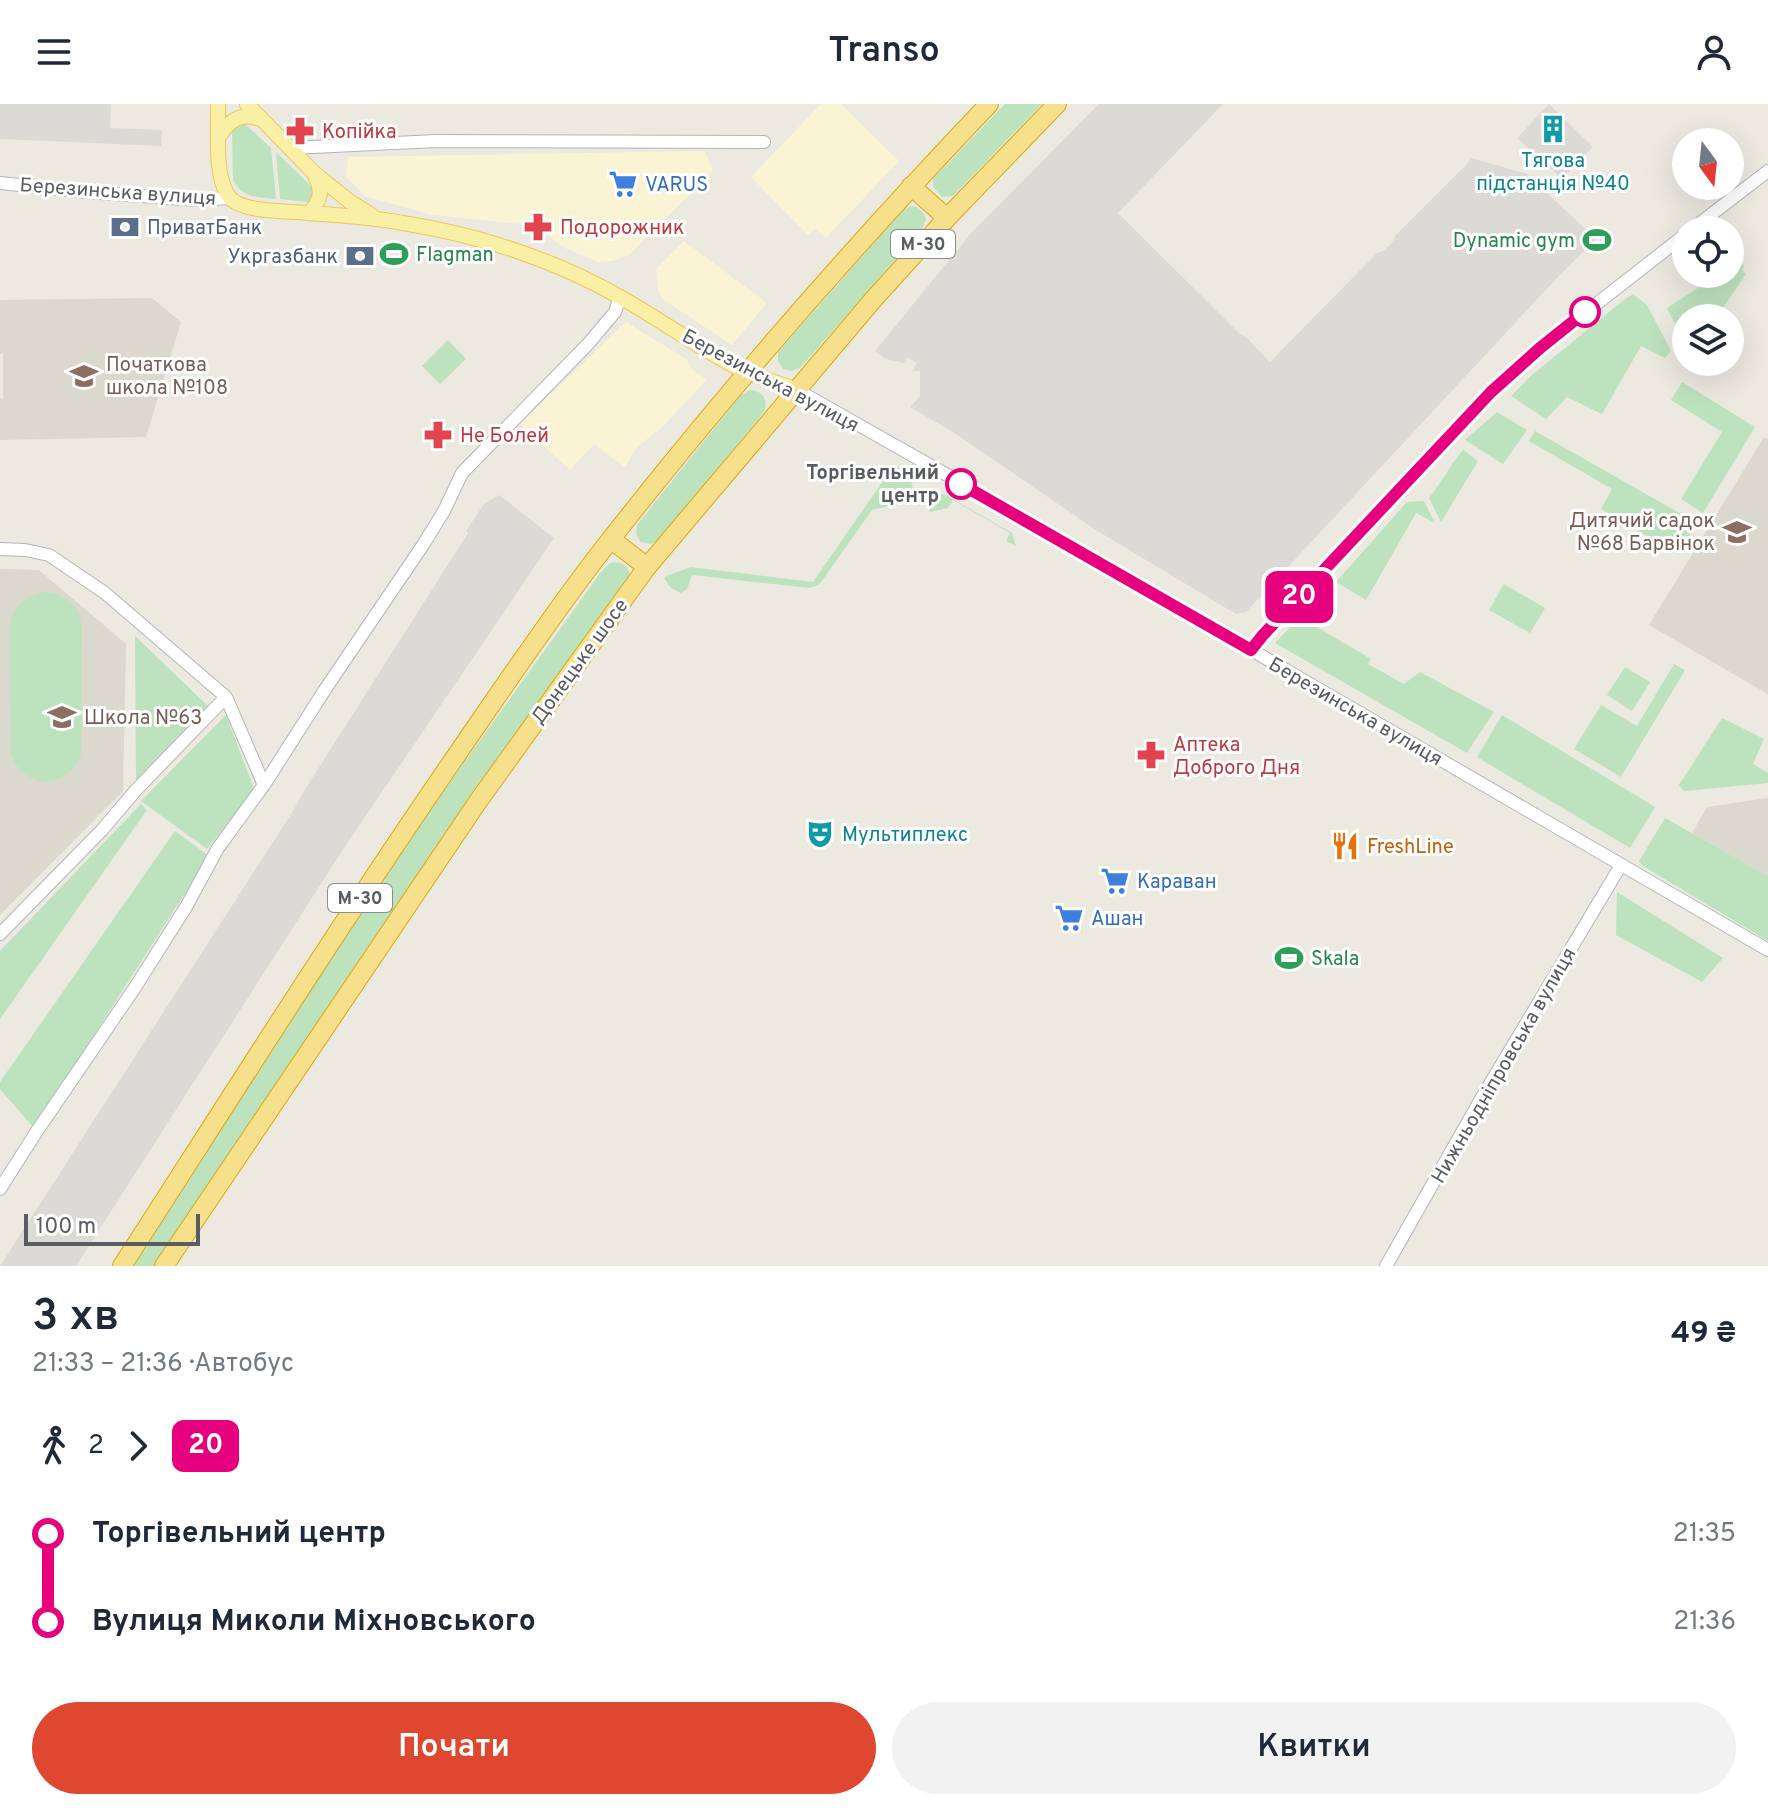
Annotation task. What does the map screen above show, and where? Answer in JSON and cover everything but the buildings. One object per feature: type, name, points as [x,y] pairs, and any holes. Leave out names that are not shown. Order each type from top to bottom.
[{"type":"highway","name":"М-30","points":[[122,1266],[366,888],[593,562],[747,371],[834,270],[989,104]]},
{"type":"highway","name":"Донецьке шосе","points":[[164,1266],[479,800],[647,567],[872,301],[1057,104]]},
{"type":"highway","points":[[911,186],[947,218]]},
{"type":"highway","points":[[612,540],[647,567]]},
{"type":"main road","points":[[218,104],[220,177],[230,198]]},
{"type":"main road","points":[[247,104],[313,172],[321,193],[318,204],[309,213]]},
{"type":"main road","points":[[219,137],[237,118],[260,119]]},
{"type":"main road","name":"Березинська вулиця","points":[[313,172],[349,201],[378,219]]},
{"type":"main road","name":"Березинська вулиця","points":[[230,198],[245,206],[378,219],[459,234],[525,254],[620,297],[735,367],[797,390]]},
{"type":"street","points":[[292,148],[436,141],[764,142]]},
{"type":"street","points":[[1709,216],[1768,171]]},
{"type":"street","name":"Березинська вулиця","points":[[0,183],[197,200],[230,198]]},
{"type":"street","points":[[1251,650],[1491,392],[1540,348],[1672,245]]},
{"type":"street","points":[[0,1189],[134,989],[186,907],[218,848],[264,785],[423,545],[462,473],[588,344],[615,312],[620,297]]},
{"type":"street","name":"Березинська вулиця","points":[[797,390],[1768,950]]},
{"type":"street","points":[[0,549],[49,555],[105,593],[226,697],[264,785]]},
{"type":"street","points":[[0,934],[226,697]]},
{"type":"street","name":"Нижньодніпровська вулиця","points":[[1386,1266],[1481,1099],[1621,865]]},
{"type":"shaded area","points":[[0,104],[111,104],[110,128],[162,130],[161,146],[0,139]]},
{"type":"shaded area","points":[[821,104],[841,104],[899,161],[826,238],[815,229],[808,235],[751,177]]},
{"type":"shaded area","points":[[1099,104],[1223,104],[1118,213],[1270,362],[1376,254],[1392,243],[1395,236],[1471,158],[1527,174],[1596,239],[1246,612],[1236,614],[1096,530],[953,432],[910,407],[920,396],[920,371],[912,371],[917,363],[907,357],[904,363],[885,359],[875,351],[972,232]]},
{"type":"shaded area","points":[[1549,104],[1593,147],[1562,179],[1517,138]]},
{"type":"shaded area","points":[[705,151],[713,171],[629,255],[598,262],[567,249],[536,228],[432,215],[365,196],[346,176],[348,157]]},
{"type":"shaded area","points":[[684,241],[767,303],[732,345],[664,300],[658,290],[656,269]]},
{"type":"shaded area","name":"Початкова школа №108","points":[[152,298],[181,322],[146,437],[0,440],[3,354],[0,354],[0,300]]},
{"type":"shaded area","points":[[626,322],[686,359],[693,370],[707,380],[661,428],[636,448],[625,467],[594,444],[570,470],[520,424]]},
{"type":"shaded area","name":"Дитячий садок №68 Барвінок","points":[[1764,437],[1768,439],[1768,694],[1649,625]]},
{"type":"shaded area","points":[[499,495],[554,538],[342,851],[76,1266],[0,1266],[293,811],[468,533],[466,531],[484,504]]},
{"type":"shaded area","name":"Школа №63","points":[[0,569],[39,570],[126,644],[123,791],[0,915]]},
{"type":"shaded area","points":[[1768,798],[1768,876],[1692,833],[1707,807]]},
{"type":"green space","points":[[1005,104],[1042,104],[953,196],[942,197],[933,187],[933,179]]},
{"type":"green space","points":[[245,124],[271,148],[276,199],[246,193],[233,180],[232,130]]},
{"type":"green space","points":[[276,152],[310,185],[314,195],[312,200],[280,199]]},
{"type":"green space","points":[[912,206],[921,210],[926,219],[922,229],[800,368],[792,371],[783,369],[778,361],[778,352],[903,210]]},
{"type":"green space","points":[[1698,288],[1736,288],[1726,304],[1673,304]]},
{"type":"green space","points":[[1633,294],[1647,305],[1671,351],[1665,358],[1641,346],[1602,414],[1567,397],[1546,419],[1511,396],[1532,375]]},
{"type":"green space","points":[[448,340],[466,359],[440,384],[422,366]]},
{"type":"green space","points":[[1682,382],[1755,427],[1703,513],[1681,499],[1722,432],[1671,400]]},
{"type":"green space","points":[[750,390],[763,396],[766,404],[764,412],[659,540],[651,544],[641,542],[636,534],[637,525],[740,396]]},
{"type":"green space","points":[[1497,412],[1527,430],[1503,464],[1465,440]]},
{"type":"green space","points":[[1535,431],[1697,523],[1678,554],[1601,509],[1612,489],[1529,441]]},
{"type":"green space","points":[[1463,450],[1478,461],[1441,522],[1429,498]]},
{"type":"green space","points":[[894,465],[909,474],[916,500],[872,510],[819,585],[809,588],[692,575],[687,589],[681,593],[671,588],[664,578],[691,567],[813,582]]},
{"type":"green space","points":[[944,494],[1012,533],[1016,546],[1006,541],[1010,533],[953,500],[948,508],[930,512],[926,498]]},
{"type":"green space","points":[[1424,501],[1435,523],[1416,513],[1366,600],[1336,582],[1407,502]]},
{"type":"green space","points":[[615,562],[626,566],[630,576],[156,1266],[132,1266],[410,838],[601,572]]},
{"type":"green space","points":[[1504,584],[1545,608],[1530,633],[1489,610]]},
{"type":"green space","points":[[46,592],[60,595],[71,602],[82,627],[81,755],[66,775],[46,781],[26,775],[11,755],[10,627],[21,602],[32,595]]},
{"type":"green space","points":[[1300,617],[1371,659],[1368,664],[1404,684],[1420,672],[1494,712],[1467,753],[1275,643]]},
{"type":"green space","points":[[135,636],[208,706],[136,782]]},
{"type":"green space","points":[[1674,664],[1685,670],[1621,777],[1574,749],[1601,705],[1637,726]]},
{"type":"green space","points":[[1625,667],[1650,682],[1632,711],[1607,695]]},
{"type":"green space","points":[[226,715],[254,789],[207,849],[141,801]]},
{"type":"green space","points":[[1502,715],[1655,807],[1630,848],[1477,757]]},
{"type":"green space","points":[[1722,718],[1764,739],[1753,764],[1768,773],[1768,783],[1684,791],[1679,785]]},
{"type":"green space","points":[[141,804],[147,810],[0,1019],[0,951]]},
{"type":"green space","points":[[1665,818],[1768,876],[1768,941],[1643,866],[1639,861]]},
{"type":"green space","points":[[175,831],[209,856],[34,1128],[0,1089],[0,1082]]},
{"type":"green space","points":[[1617,892],[1723,958],[1702,982],[1616,935]]},
{"type":"bus line","name":"20","points":[[961,484],[1251,650],[1491,392],[1585,312]]},
{"type":"place","name":"Тягова пiдстанцiя №40","points":[[1553,129]]},
{"type":"place","name":"Копійка","points":[[300,131]]},
{"type":"place","name":"VARUS","points":[[623,184]]},
{"type":"place","name":"ПриватБанк","points":[[125,227]]},
{"type":"place","name":"Подорожник","points":[[538,227]]},
{"type":"place","name":"Dynamic gym","points":[[1597,240]]},
{"type":"place","name":"Flagman","points":[[394,254]]},
{"type":"place","name":"Укргазбанк","points":[[360,256]]},
{"type":"place","name":"Початкова школа №108","points":[[84,376]]},
{"type":"place","name":"Не Болей","points":[[438,435]]},
{"type":"place","name":"Торгівельний центр","points":[[961,484]]},
{"type":"place","name":"Дитячий садок №68 Барвінок","points":[[1737,532]]},
{"type":"place","name":"Школа №63","points":[[62,717]]},
{"type":"place","name":"Аптека Доброго Дня","points":[[1151,755]]},
{"type":"place","name":"Мультиплекс","points":[[820,834]]},
{"type":"place","name":"FreshLine","points":[[1345,846]]},
{"type":"place","name":"Караван","points":[[1115,881]]},
{"type":"place","name":"Ашан","points":[[1069,918]]},
{"type":"place","name":"Skala","points":[[1289,958]]}]
